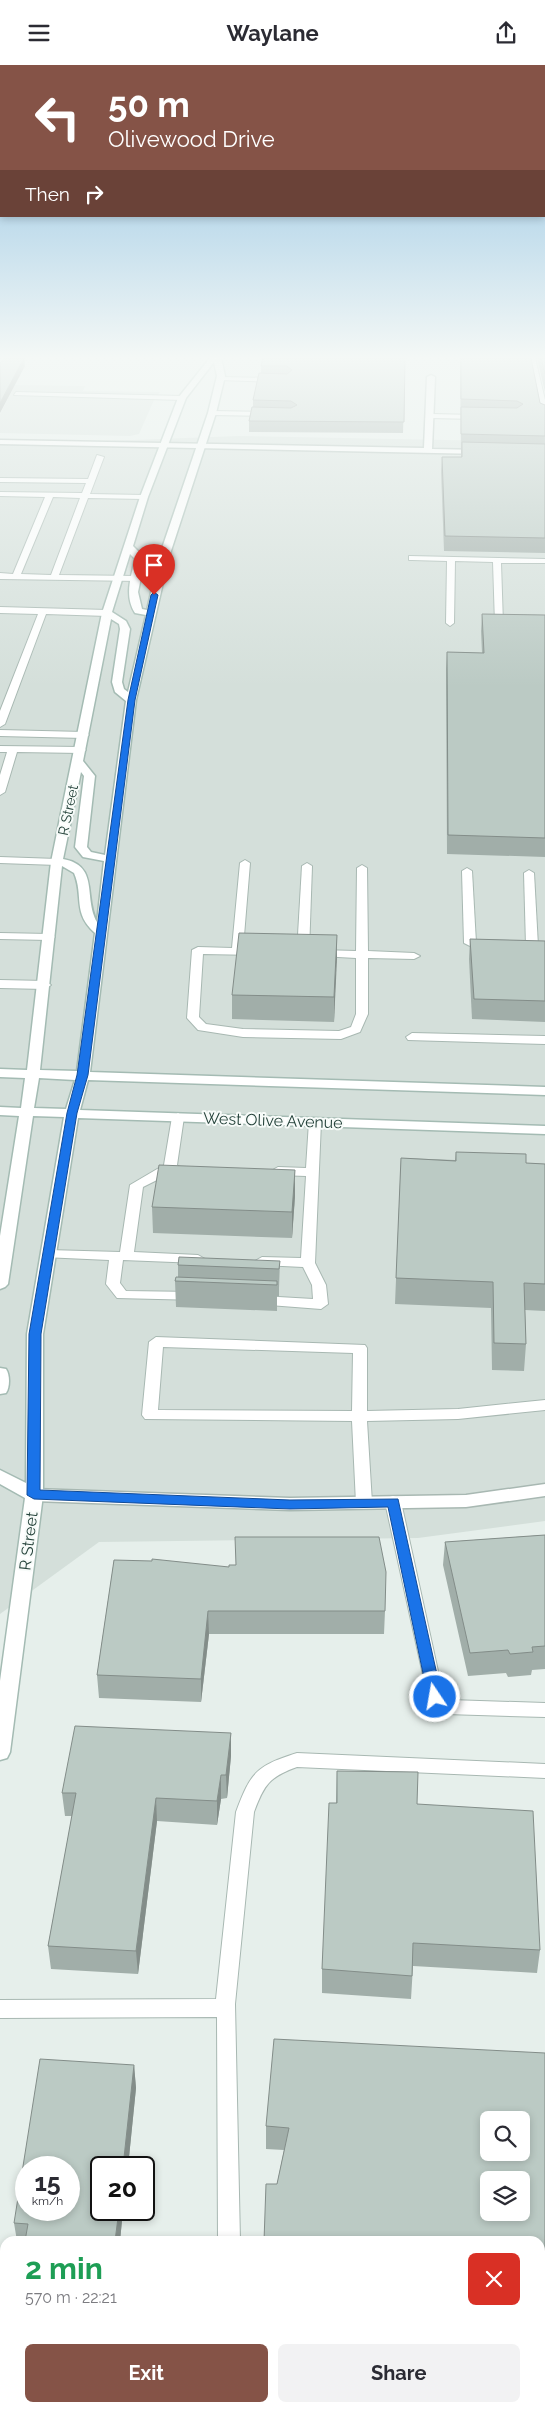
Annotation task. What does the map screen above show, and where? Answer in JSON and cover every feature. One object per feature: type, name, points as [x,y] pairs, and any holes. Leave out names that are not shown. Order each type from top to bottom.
[{"type":"street","name":"R Street","points":[[0,1283],[33,1074],[45,985],[57,861],[81,750],[107,613],[144,497],[156,468]]},
{"type":"street","name":"R Street","points":[[0,1752],[34,1495],[35,1334],[72,1113],[83,1075],[100,931],[132,700],[150,613],[174,524],[194,468]]},
{"type":"street","points":[[128,547],[140,558],[133,603],[138,611],[150,613]]},
{"type":"street","points":[[107,613],[123,623],[126,629],[118,690],[132,700]]},
{"type":"street","points":[[78,763],[90,776],[81,847],[87,855],[111,859]]},
{"type":"street","points":[[57,861],[73,866],[80,873],[86,917],[100,931]]},
{"type":"street","points":[[0,1073],[545,1091]]},
{"type":"street","name":"West Olive Avenue","points":[[0,1111],[545,1130]]},
{"type":"street","points":[[0,1373],[0,1389]]},
{"type":"street","points":[[0,1476],[34,1495],[290,1505],[466,1501],[545,1490]]},
{"type":"lane","points":[[54,577],[96,468]]},
{"type":"lane","points":[[0,480],[17,487],[63,487],[91,481]]},
{"type":"lane","points":[[0,494],[17,487],[40,487],[50,495]]},
{"type":"lane","points":[[63,487],[86,495],[144,497]]},
{"type":"lane","points":[[16,577],[50,495],[63,487]]},
{"type":"lane","points":[[412,558],[545,561],[545,566]]},
{"type":"lane","points":[[450,623],[452,559]]},
{"type":"lane","points":[[497,560],[499,624]]},
{"type":"lane","points":[[0,577],[136,579]]},
{"type":"lane","points":[[0,610],[107,613]]},
{"type":"lane","points":[[0,724],[43,611]]},
{"type":"lane","points":[[0,733],[84,735]]},
{"type":"lane","points":[[0,749],[81,750]]},
{"type":"lane","points":[[0,792],[13,749]]},
{"type":"lane","points":[[0,860],[57,861]]},
{"type":"lane","points":[[237,951],[245,863]]},
{"type":"lane","points":[[307,865],[298,953],[414,956]]},
{"type":"lane","points":[[265,952],[198,950],[193,1018],[202,1027],[243,1033],[341,1035],[356,1029],[362,1014],[362,868]]},
{"type":"lane","points":[[467,871],[470,943]]},
{"type":"lane","points":[[528,873],[532,945]]},
{"type":"lane","points":[[0,936],[49,937]]},
{"type":"lane","points":[[0,984],[45,985]]},
{"type":"lane","points":[[412,1037],[545,1041]]},
{"type":"lane","points":[[170,1167],[178,1117]]},
{"type":"lane","points":[[251,1300],[321,1304],[319,1285],[308,1263],[315,1121]]},
{"type":"lane","points":[[189,1168],[170,1167],[137,1185],[114,1284],[122,1295],[205,1298]]},
{"type":"lane","points":[[265,1170],[312,1172]]},
{"type":"lane","points":[[48,1254],[212,1259]]},
{"type":"lane","points":[[250,1261],[308,1263]]},
{"type":"lane","points":[[364,1503],[359,1416],[360,1347],[156,1342],[150,1415],[359,1416],[458,1413],[545,1405]]},
{"type":"lane","points":[[393,1502],[435,1697],[446,1707],[545,1710]]},
{"type":"lane","points":[[229,2236],[227,2008],[225,2007],[245,1812],[256,1781],[271,1769],[297,1759],[545,1771]]},
{"type":"lane","points":[[0,2009],[225,2007]]},
{"type":"shaded area","points":[[0,468],[545,468],[545,1521],[418,1538],[99,1542],[0,1614]]},
{"type":"building","points":[[442,468],[545,468],[545,538],[445,536]]},
{"type":"building","points":[[482,614],[545,615],[545,838],[448,835],[447,652],[484,653]]},
{"type":"building","points":[[239,933],[337,935],[334,997],[232,995]]},
{"type":"building","points":[[470,939],[545,941],[545,1001],[474,999]]},
{"type":"building","points":[[456,1152],[526,1154],[526,1163],[545,1164],[545,1284],[524,1283],[526,1344],[494,1343],[493,1282],[396,1278],[401,1158],[456,1161]]},
{"type":"building","points":[[159,1165],[295,1170],[292,1212],[152,1207]]},
{"type":"building","points":[[179,1257],[280,1261],[279,1269],[178,1265]]},
{"type":"building","points":[[176,1277],[277,1281],[277,1285],[175,1281]]},
{"type":"building","points":[[545,1535],[545,1646],[532,1647],[533,1652],[510,1654],[508,1650],[470,1653],[445,1542]]},
{"type":"building","points":[[235,1537],[379,1537],[386,1572],[385,1611],[208,1611],[201,1679],[97,1675],[114,1560],[152,1561],[152,1559],[229,1567],[229,1565],[236,1565]]},
{"type":"building","points":[[75,1726],[231,1733],[226,1775],[221,1775],[217,1801],[156,1798],[136,1951],[48,1946],[76,1793],[62,1793]]},
{"type":"building","points":[[337,1771],[418,1772],[417,1804],[533,1811],[540,1950],[413,1943],[412,1976],[322,1969],[329,1803],[337,1803]]},
{"type":"building","points":[[274,2039],[545,2053],[545,2236],[264,2236],[266,2184],[277,2184],[289,2128],[266,2126]]},
{"type":"building","points":[[40,2059],[134,2065],[124,2156],[90,2156],[90,2221],[118,2221],[116,2236],[26,2236],[28,2224],[14,2223],[15,2217],[15,2221],[80,2221],[80,2156],[25,2156]]},
{"type":"route","points":[[154,595],[132,700],[118,791],[83,1075],[72,1113],[35,1334],[34,1495],[290,1505],[393,1502],[435,1697]]}]
